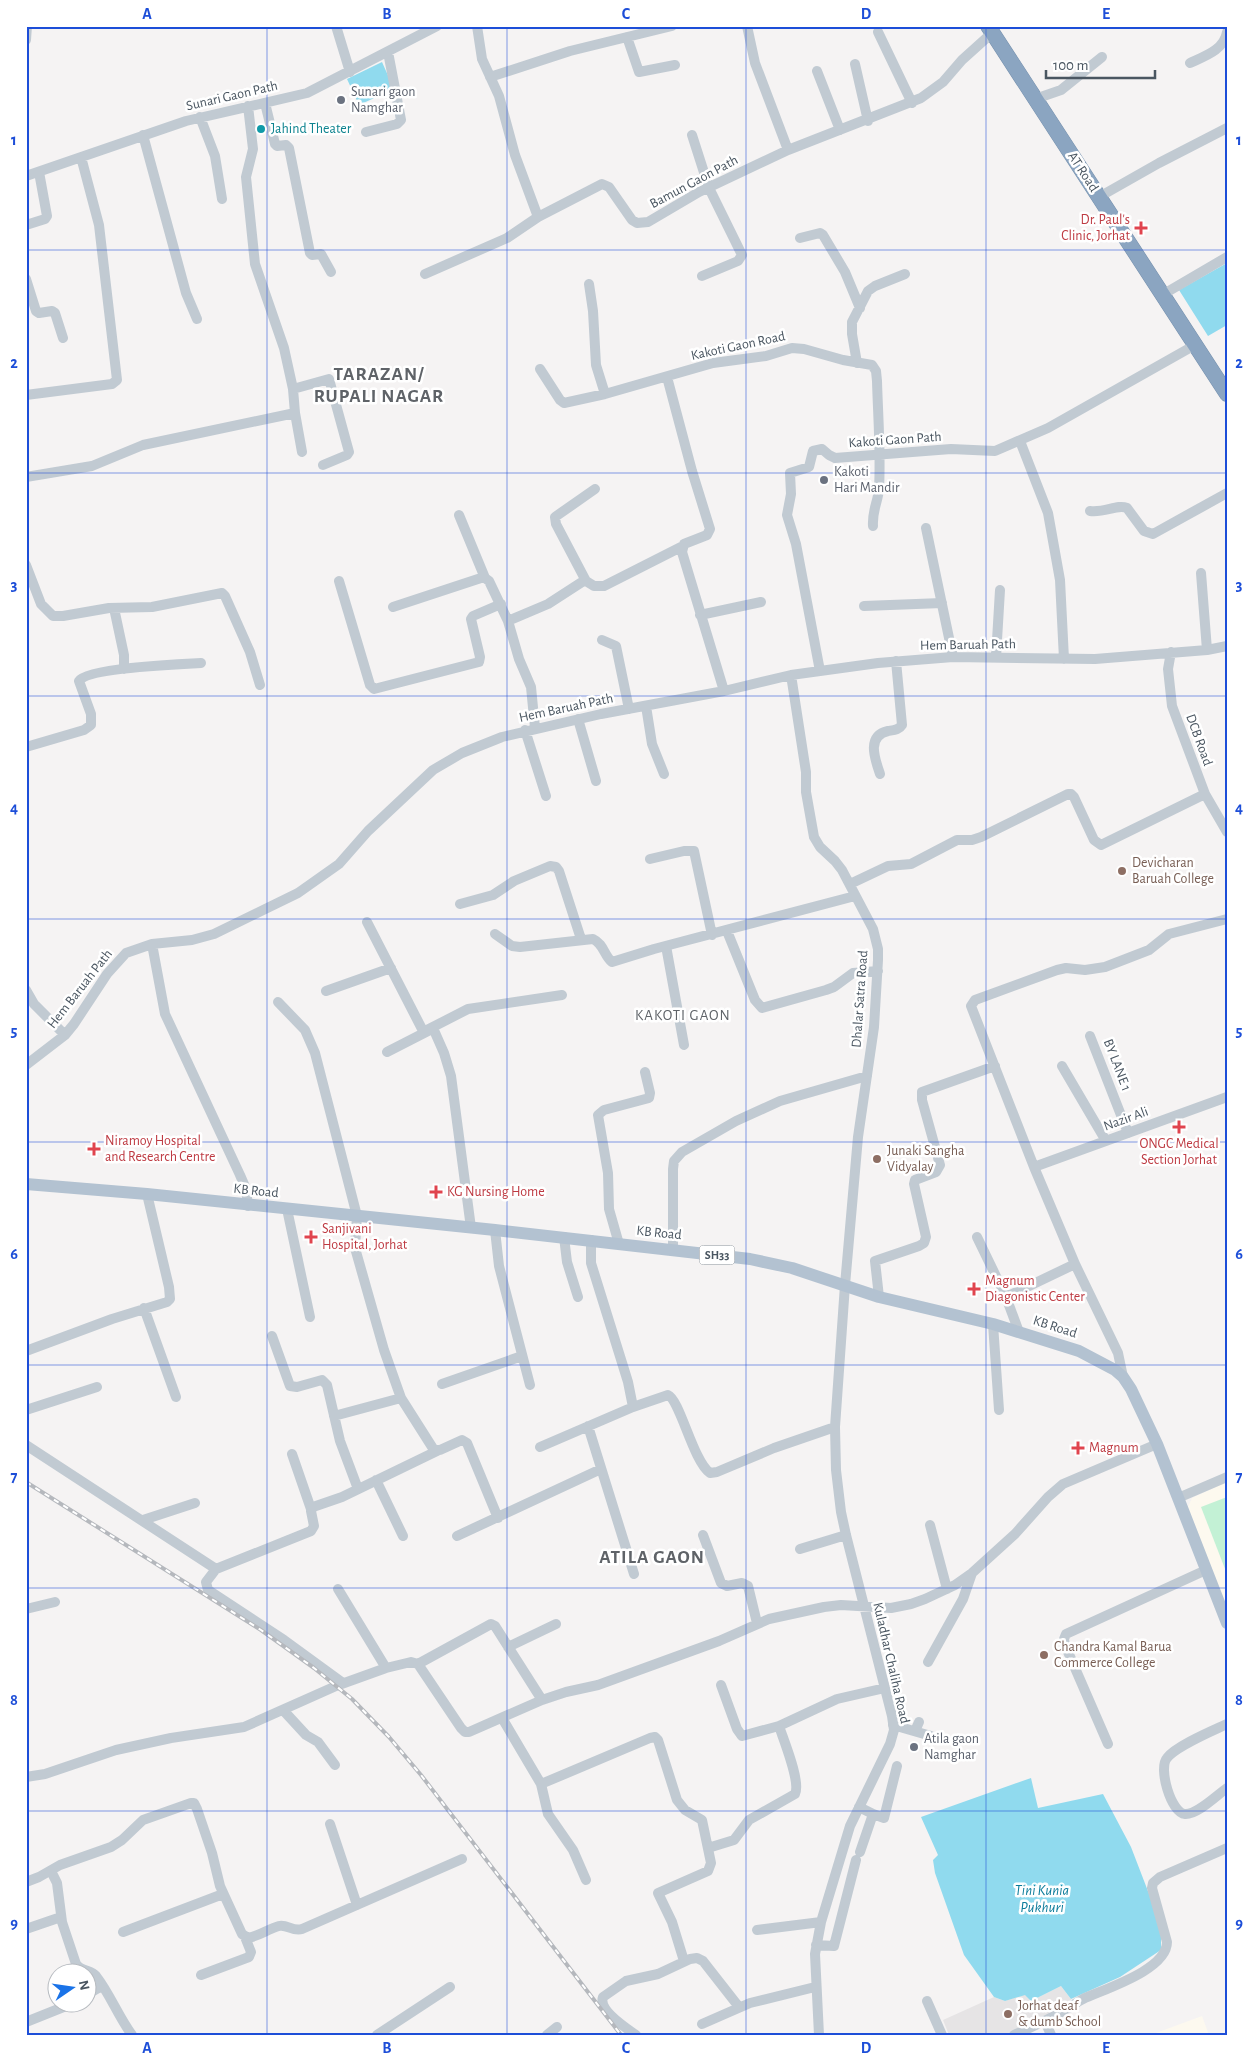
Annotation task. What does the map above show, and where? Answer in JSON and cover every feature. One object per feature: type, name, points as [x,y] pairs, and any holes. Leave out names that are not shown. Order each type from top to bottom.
[{"type":"highway","name":"AT Road","points":[[990,30],[1227,394]]},
{"type":"main road","name":"KB Road","points":[[26,1184],[147,1194],[248,1206],[564,1237],[758,1260],[792,1268],[879,1297],[993,1324],[1092,1356],[1124,1377],[1157,1444],[1227,1623]]},
{"type":"street","points":[[26,40],[27,26]]},
{"type":"street","points":[[336,26],[350,72]]},
{"type":"street","name":"Sunari Gaon Path","points":[[26,176],[200,117],[308,93],[437,26]]},
{"type":"street","points":[[425,274],[512,235],[538,217],[515,156],[499,96],[482,59],[477,26]]},
{"type":"street","points":[[490,77],[570,51],[672,26]]},
{"type":"street","points":[[747,26],[755,63],[788,150]]},
{"type":"street","name":"Bamun Gaon Path","points":[[538,217],[602,184],[609,187],[632,220],[636,223],[648,222],[709,188],[788,150],[912,103],[928,94],[943,82],[990,30]]},
{"type":"street","points":[[878,32],[912,103]]},
{"type":"street","points":[[1190,63],[1218,48],[1226,38],[1227,32]]},
{"type":"street","points":[[627,37],[638,72],[675,65]]},
{"type":"street","points":[[366,132],[397,124],[401,120],[388,52]]},
{"type":"street","points":[[1035,99],[1062,90],[1102,57]]},
{"type":"street","points":[[855,64],[868,121]]},
{"type":"street","points":[[817,71],[840,130]]},
{"type":"street","points":[[265,103],[274,144],[277,146],[286,145],[289,148],[310,253],[312,255],[320,254],[331,272]]},
{"type":"street","points":[[248,106],[253,149],[246,177],[255,264],[284,348],[293,389],[302,452]]},
{"type":"street","points":[[200,117],[215,156],[222,199]]},
{"type":"street","points":[[1099,197],[1159,162],[1227,128]]},
{"type":"street","points":[[143,135],[164,206],[180,274],[197,319]]},
{"type":"street","points":[[692,135],[709,188],[742,255],[738,261],[702,276]]},
{"type":"street","points":[[26,395],[112,384],[117,380],[99,225],[81,157]]},
{"type":"street","points":[[26,225],[45,219],[48,216],[40,172]]},
{"type":"street","points":[[800,238],[820,233],[823,235],[845,272],[860,308]]},
{"type":"street","points":[[1162,295],[1227,257]]},
{"type":"street","points":[[857,363],[851,327],[854,317],[871,288],[906,274]]},
{"type":"street","points":[[26,279],[36,311],[39,313],[55,313],[63,338]]},
{"type":"street","points":[[589,284],[593,311],[596,365],[605,394]]},
{"type":"street","name":"Kakoti Gaon Path","points":[[820,671],[796,544],[787,515],[791,494],[790,472],[809,468],[813,451],[822,449],[836,458],[950,449],[995,451],[1064,419],[1195,345]]},
{"type":"street","name":"Kakoti Gaon Road","points":[[540,369],[560,400],[564,403],[605,394],[713,363],[766,356],[792,348],[804,349],[872,365],[876,371],[879,455],[879,490],[873,508],[873,526]]},
{"type":"street","points":[[595,489],[555,517],[556,524],[586,581],[594,586],[604,586],[682,547],[686,543],[707,535],[710,529],[679,426],[667,377]]},
{"type":"street","points":[[293,389],[329,379],[349,452],[323,465]]},
{"type":"street","points":[[26,478],[92,466],[143,445],[295,413]]},
{"type":"street","points":[[1020,441],[1050,522],[1060,580],[1064,659]]},
{"type":"street","points":[[1090,511],[1100,512],[1123,506],[1130,511],[1144,531],[1153,534],[1227,493]]},
{"type":"street","points":[[459,515],[486,578],[492,584],[508,621],[532,693],[530,729],[546,796]]},
{"type":"street","points":[[926,528],[953,657]]},
{"type":"street","points":[[682,547],[700,615],[724,691]]},
{"type":"street","points":[[26,565],[42,604],[53,616],[114,608],[152,608],[222,593],[248,645],[260,685]]},
{"type":"street","points":[[1201,574],[1207,650]]},
{"type":"street","points":[[393,607],[476,579],[486,578]]},
{"type":"street","points":[[340,581],[370,685],[374,689],[478,662],[480,654],[471,619],[473,616],[501,604]]},
{"type":"street","points":[[508,621],[541,607],[586,581]]},
{"type":"street","points":[[996,657],[1000,590]]},
{"type":"street","points":[[700,615],[761,602]]},
{"type":"street","points":[[864,606],[942,603]]},
{"type":"street","points":[[114,608],[124,655],[124,669]]},
{"type":"street","points":[[602,640],[615,645],[617,649],[629,709]]},
{"type":"street","name":"Hem Baruah Path","points":[[26,1065],[65,1034],[74,1024],[120,957],[132,950],[152,944],[192,940],[214,934],[298,893],[339,864],[368,831],[433,770],[448,760],[487,742],[530,729],[724,691],[791,675],[896,661],[953,657],[1094,659],[1207,650],[1227,646]]},
{"type":"street","name":"DCB Road","points":[[1170,652],[1168,669],[1172,706],[1205,794],[1227,832]]},
{"type":"street","points":[[880,774],[874,751],[875,740],[880,734],[897,729],[902,725],[896,661]]},
{"type":"street","points":[[26,747],[88,728],[93,723],[80,686],[80,679],[124,669],[201,663]]},
{"type":"street","name":"Dhalar Satra Road","points":[[791,675],[806,772],[806,792],[814,837],[820,848],[836,862],[850,884],[875,934],[878,948],[874,1027],[858,1137],[845,1285]]},
{"type":"street","points":[[646,706],[652,744],[664,774]]},
{"type":"street","points":[[578,719],[596,781]]},
{"type":"street","points":[[850,884],[888,866],[911,864],[957,840],[972,840],[982,836],[1068,794],[1074,797],[1094,840],[1101,845],[1205,794]]},
{"type":"street","points":[[650,859],[684,850],[694,851],[712,935]]},
{"type":"street","points":[[460,904],[493,895],[514,881],[545,868],[556,867],[559,871],[581,939]]},
{"type":"street","points":[[495,934],[512,946],[520,947],[581,939],[597,940],[612,962],[855,896]]},
{"type":"street","points":[[1124,1377],[1118,1353],[1075,1264],[970,1006],[975,1000],[1057,970],[1105,967],[1149,950],[1160,939],[1170,934],[1227,919]]},
{"type":"street","points":[[367,922],[422,1029],[431,1029]]},
{"type":"street","points":[[727,931],[755,1000],[762,1008],[834,987],[853,973],[878,971]]},
{"type":"street","points":[[152,944],[165,1014],[240,1175],[246,1189],[248,1206]]},
{"type":"street","points":[[666,946],[684,1046]]},
{"type":"street","points":[[326,991],[391,968]]},
{"type":"street","points":[[26,990],[34,1004],[65,1034]]},
{"type":"street","points":[[387,1052],[468,1009],[562,995]]},
{"type":"street","points":[[278,1002],[305,1030],[311,1041],[357,1216],[354,1248],[390,1369],[400,1398],[431,1448],[437,1451]]},
{"type":"street","points":[[431,1029],[444,1053],[451,1076],[471,1228]]},
{"type":"street","name":"BY LANE 1","points":[[1090,1036],[1128,1133]]},
{"type":"street","points":[[879,1297],[875,1262],[919,1246],[924,1243],[926,1237],[914,1184],[915,1180],[936,1172],[940,1165],[922,1100],[922,1092],[994,1066]]},
{"type":"street","points":[[1062,1066],[1106,1141]]},
{"type":"street","points":[[619,1244],[609,1209],[609,1180],[598,1115],[604,1110],[649,1098],[650,1093],[645,1072]]},
{"type":"street","points":[[673,1250],[673,1170],[674,1161],[682,1152],[736,1121],[772,1104],[867,1076]]},
{"type":"street","name":"Nazir Ali","points":[[1034,1167],[1227,1097]]},
{"type":"street","points":[[26,1352],[144,1308],[167,1302],[170,1299],[171,1294],[147,1194]]},
{"type":"street","points":[[287,1209],[310,1317]]},
{"type":"street","points":[[495,1230],[499,1266],[530,1385]]},
{"type":"street","points":[[564,1237],[567,1262],[578,1298]]},
{"type":"street","points":[[977,1237],[1006,1297],[1019,1332]]},
{"type":"street","points":[[591,1240],[591,1263],[628,1382],[633,1407]]},
{"type":"street","points":[[1006,1297],[1075,1264]]},
{"type":"street","name":"Kuladhar Chaliha Road","points":[[818,2035],[816,1945],[821,1922],[844,1843],[859,1807],[890,1744],[894,1725],[846,1535],[836,1470],[835,1427],[845,1285]]},
{"type":"street","points":[[144,1308],[176,1397]]},
{"type":"street","points":[[993,1324],[999,1410]]},
{"type":"street","points":[[272,1336],[290,1386],[297,1387],[322,1380],[325,1382],[344,1453],[358,1489]]},
{"type":"street","points":[[442,1384],[522,1356]]},
{"type":"street","points":[[26,1410],[97,1387]]},
{"type":"street","points":[[540,1447],[633,1407],[665,1396],[671,1396],[702,1462],[710,1473],[835,1427]]},
{"type":"street","points":[[334,1416],[400,1398]]},
{"type":"street","points":[[588,1426],[634,1574]]},
{"type":"street","points":[[311,1509],[342,1498],[437,1451],[459,1441],[465,1441],[498,1518]]},
{"type":"street","points":[[26,1777],[45,1774],[116,1750],[172,1738],[236,1730],[343,1683],[386,1668],[411,1662],[418,1664],[465,1732],[473,1731],[542,1700],[566,1692],[598,1685],[719,1641],[757,1623],[816,1608],[865,1606],[891,1608],[906,1606],[947,1589],[972,1573],[1015,1534],[1048,1497],[1063,1484],[1157,1444]]},
{"type":"street","points":[[26,1445],[216,1569]]},
{"type":"street","points":[[292,1454],[311,1509],[314,1526],[311,1531],[216,1569],[206,1582],[208,1590],[284,1640],[343,1683]]},
{"type":"street","points":[[457,1536],[601,1469]]},
{"type":"street","points":[[1178,1498],[1227,1477]]},
{"type":"street","points":[[376,1480],[403,1536]]},
{"type":"street","points":[[143,1520],[195,1502]]},
{"type":"street","points":[[930,1525],[947,1589]]},
{"type":"street","points":[[702,1535],[721,1583],[727,1586],[742,1583],[748,1586],[757,1623]]},
{"type":"street","points":[[800,1549],[846,1535]]},
{"type":"street","points":[[1108,1744],[1065,1645],[1064,1639],[1066,1634],[1206,1570]]},
{"type":"street","points":[[928,1662],[963,1599],[972,1573]]},
{"type":"street","points":[[338,1589],[386,1668]]},
{"type":"street","points":[[26,1609],[55,1602]]},
{"type":"street","points":[[418,1664],[491,1624],[495,1626],[542,1700]]},
{"type":"street","points":[[508,1647],[556,1624]]},
{"type":"street","points":[[721,1685],[740,1734],[746,1736],[779,1726],[837,1699],[885,1688]]},
{"type":"street","points":[[283,1710],[306,1735],[318,1742],[335,1765]]},
{"type":"street","points":[[502,1718],[541,1784],[548,1814],[573,1850],[586,1880]]},
{"type":"street","points":[[1227,1724],[1196,1739],[1168,1756],[1164,1762],[1163,1770],[1173,1803],[1180,1813],[1194,1813],[1227,1788]]},
{"type":"street","points":[[894,1725],[917,1726],[931,1736]]},
{"type":"street","points":[[708,1848],[734,1840],[748,1820],[795,1794],[797,1790],[796,1780],[779,1726]]},
{"type":"street","points":[[541,1784],[655,1737],[658,1740],[663,1750],[677,1800],[685,1810],[702,1820],[711,1867],[708,1871],[658,1893],[672,1922],[684,1961]]},
{"type":"street","points":[[859,1807],[884,1818],[897,1766]]},
{"type":"street","points":[[26,1882],[60,1865],[111,1847],[122,1840],[143,1820],[190,1803],[194,1804],[223,1894],[251,1952],[249,1957],[201,1975]]},
{"type":"street","points":[[816,1945],[834,1946],[858,1856],[873,1814]]},
{"type":"street","points":[[330,1824],[357,1905]]},
{"type":"street","points":[[1014,2035],[1045,2021],[1083,1999],[1128,1980],[1161,1957],[1167,1948],[1167,1942],[1152,1888],[1153,1883],[1160,1877],[1227,1848]]},
{"type":"street","points":[[245,1937],[251,1938],[281,1926],[298,1930],[462,1859]]},
{"type":"street","points":[[51,1870],[57,1883],[61,1917],[76,1964],[79,1968],[93,1973],[132,2035]]},
{"type":"street","points":[[123,1932],[223,1894]]},
{"type":"street","points":[[26,1929],[61,1917]]},
{"type":"street","points":[[757,1930],[821,1922]]},
{"type":"street","points":[[636,2035],[617,2021],[604,2008],[603,1997],[626,1981],[658,1974],[684,1961],[697,1958],[704,1961],[739,2007]]},
{"type":"street","points":[[98,1988],[102,1986]]},
{"type":"street","points":[[377,2035],[450,1987]]},
{"type":"street","points":[[702,2024],[739,2007],[816,1987]]},
{"type":"street","points":[[927,2001],[942,2035]]},
{"type":"street","points":[[26,2022],[48,2013]]},
{"type":"street","points":[[1045,2021],[1051,2035]]},
{"type":"street","points":[[546,2035],[557,2027]]},
{"type":"shaded area","points":[[1227,1482],[1227,1610],[1188,1507],[1192,1498]]},
{"type":"shaded area","name":"Jorhat deaf & dumb School","points":[[1061,1986],[1071,1999],[1075,2009],[1005,2035],[949,2035],[943,2020],[994,1997],[1005,2001],[1025,1994],[1031,2001]]},
{"type":"shaded area","points":[[1202,2016],[1209,2035],[1157,2035],[1156,2033]]},
{"type":"green space","points":[[1227,1497],[1227,1574],[1201,1507]]},
{"type":"water","points":[[382,62],[394,89],[359,105],[347,79]]},
{"type":"water","points":[[1227,263],[1227,325],[1208,336],[1179,290]]},
{"type":"water","name":"Tini Kunia Pukhuri","points":[[1031,1778],[1038,1808],[1103,1794],[1131,1847],[1161,1925],[1161,1950],[1120,1977],[1071,1999],[1061,1986],[1031,2001],[1025,1995],[1005,2001],[994,1997],[964,1955],[935,1873],[933,1860],[938,1855],[921,1817]]},
{"type":"railway","points":[[26,1482],[261,1630],[314,1668],[352,1699],[389,1737],[421,1775],[621,2035]]},
{"type":"place","name":"Sunari gaon Namghar","points":[[341,100]]},
{"type":"place","name":"Jahind Theater","points":[[261,129]]},
{"type":"place","name":"Dr. Paul's Clinic, Jorhat","points":[[1141,228]]},
{"type":"place","name":"Kakoti Hari Mandir","points":[[824,480]]},
{"type":"place","name":"Devicharan Baruah College","points":[[1122,871]]},
{"type":"place","name":"ONGC Medical Section Jorhat","points":[[1179,1127]]},
{"type":"place","name":"Niramoy Hospital and Research Centre","points":[[94,1149]]},
{"type":"place","name":"Junaki Sangha Vidyalay","points":[[877,1159]]},
{"type":"place","name":"KG Nursing Home","points":[[436,1192]]},
{"type":"place","name":"Sanjivani Hospital, Jorhat","points":[[311,1237]]},
{"type":"place","name":"Magnum Diagonistic Center","points":[[974,1289]]},
{"type":"place","name":"Magnum","points":[[1078,1448]]},
{"type":"place","name":"Chandra Kamal Barua Commerce College","points":[[1044,1655]]},
{"type":"place","name":"Atila gaon Namghar","points":[[914,1747]]},
{"type":"place","name":"Jorhat deaf & dumb School","points":[[1008,2014]]},
{"type":"district","name":"TARAZAN/ RUPALI NAGAR","points":[[379,385]]},
{"type":"district","name":"KAKOTI GAON","points":[[683,1015]]},
{"type":"district","name":"ATILA GAON","points":[[652,1557]]}]
